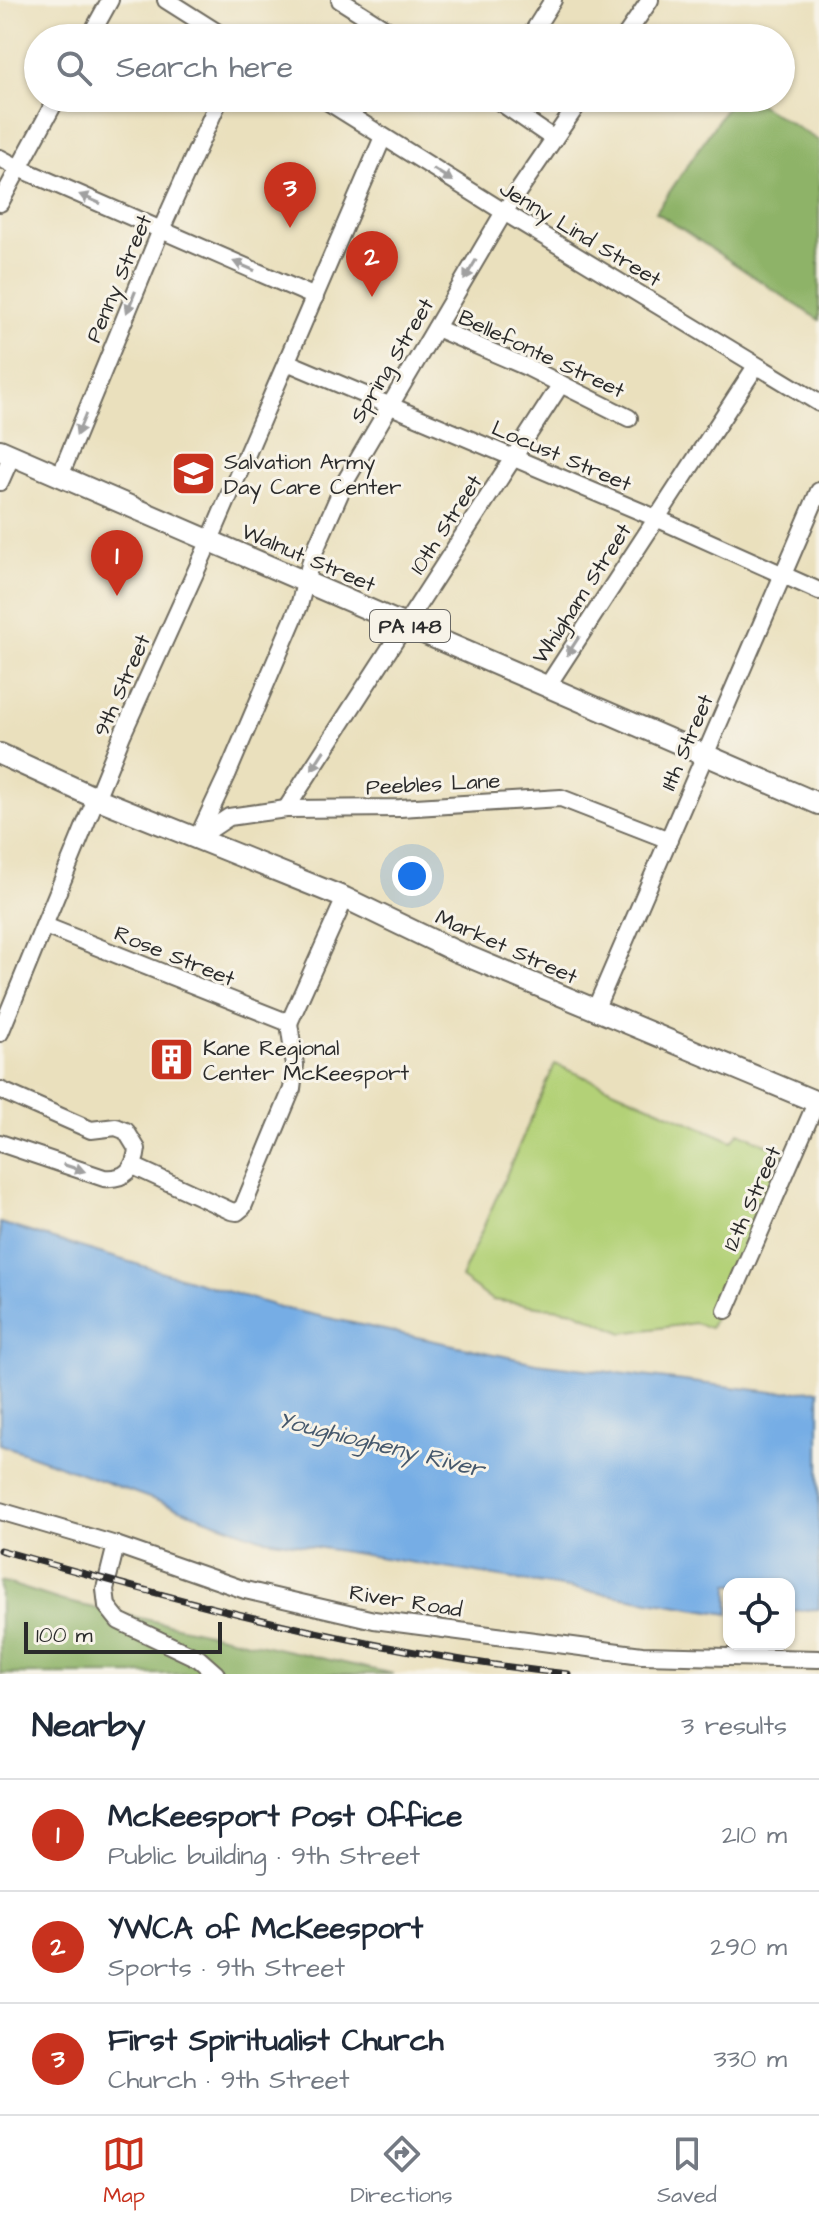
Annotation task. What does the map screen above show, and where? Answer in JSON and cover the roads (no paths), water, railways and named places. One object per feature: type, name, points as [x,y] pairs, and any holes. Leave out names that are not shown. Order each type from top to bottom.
[{"type":"main road","name":"Walnut Street","points":[[6,452],[819,804]]},
{"type":"main road","name":"Market Street","points":[[0,754],[96,798],[345,898],[455,951],[818,1103]]},
{"type":"street","points":[[97,24],[110,0]]},
{"type":"street","points":[[166,0],[204,24]]},
{"type":"street","points":[[340,0],[378,24]]},
{"type":"street","points":[[538,24],[553,0]]},
{"type":"street","points":[[634,24],[650,0]]},
{"type":"street","points":[[0,203],[49,112]]},
{"type":"street","name":"Penny Street","points":[[60,476],[161,230],[214,112]]},
{"type":"street","name":"Jenny Lind Street","points":[[344,112],[819,403]]},
{"type":"street","points":[[514,112],[554,139]]},
{"type":"street","name":"Spring Street","points":[[198,837],[299,606],[312,557],[345,482],[504,212],[572,112]]},
{"type":"street","name":"9th Street","points":[[0,1033],[96,798],[383,137]]},
{"type":"street","points":[[0,158],[315,297]]},
{"type":"street","name":"Bellefonte Street","points":[[436,328],[629,418]]},
{"type":"street","name":"Locust Street","points":[[287,362],[656,518],[819,591]]},
{"type":"street","name":"Whigham Street","points":[[548,685],[756,366]]},
{"type":"street","name":"10th Street","points":[[286,809],[561,384]]},
{"type":"street","points":[[0,482],[6,452]]},
{"type":"street","name":"11th Street","points":[[595,1010],[819,491]]},
{"type":"street","name":"Peebles Lane","points":[[198,837],[229,817],[286,809],[400,808],[561,798],[669,840]]},
{"type":"street","points":[[133,1166],[231,1211],[237,1212],[243,1207],[292,1089],[295,1065],[289,1023],[345,898]]},
{"type":"street","name":"Rose Street","points":[[45,926],[289,1023]]},
{"type":"street","points":[[0,1090],[91,1130],[116,1127],[126,1131],[137,1149],[133,1166],[126,1175],[115,1179],[0,1143]]},
{"type":"street","name":"12th Street","points":[[726,1310],[818,1103]]},
{"type":"street","name":"River Road","points":[[0,1511],[116,1545],[245,1590],[374,1620],[642,1655],[819,1659]]},
{"type":"street","points":[[116,1545],[105,1589],[107,1606],[119,1621],[199,1659],[216,1674]]},
{"type":"water","name":"Youghiogheny River","points":[[0,1223],[283,1308],[536,1363],[773,1392],[819,1390],[819,1609],[795,1611],[795,1578],[723,1578],[723,1613],[260,1538],[0,1444]]},
{"type":"railway","points":[[0,1550],[140,1589],[353,1640],[424,1654],[568,1674]]},
{"type":"place","name":"First Spiritualist Church","points":[[290,228]]},
{"type":"place","name":"YWCA of McKeesport","points":[[372,297]]},
{"type":"place","name":"Salvation Army Day Care Center","points":[[193,474]]},
{"type":"place","name":"McKeesport Post Office","points":[[117,596]]},
{"type":"place","name":"Kane Regional Center McKeesport","points":[[172,1060]]}]
